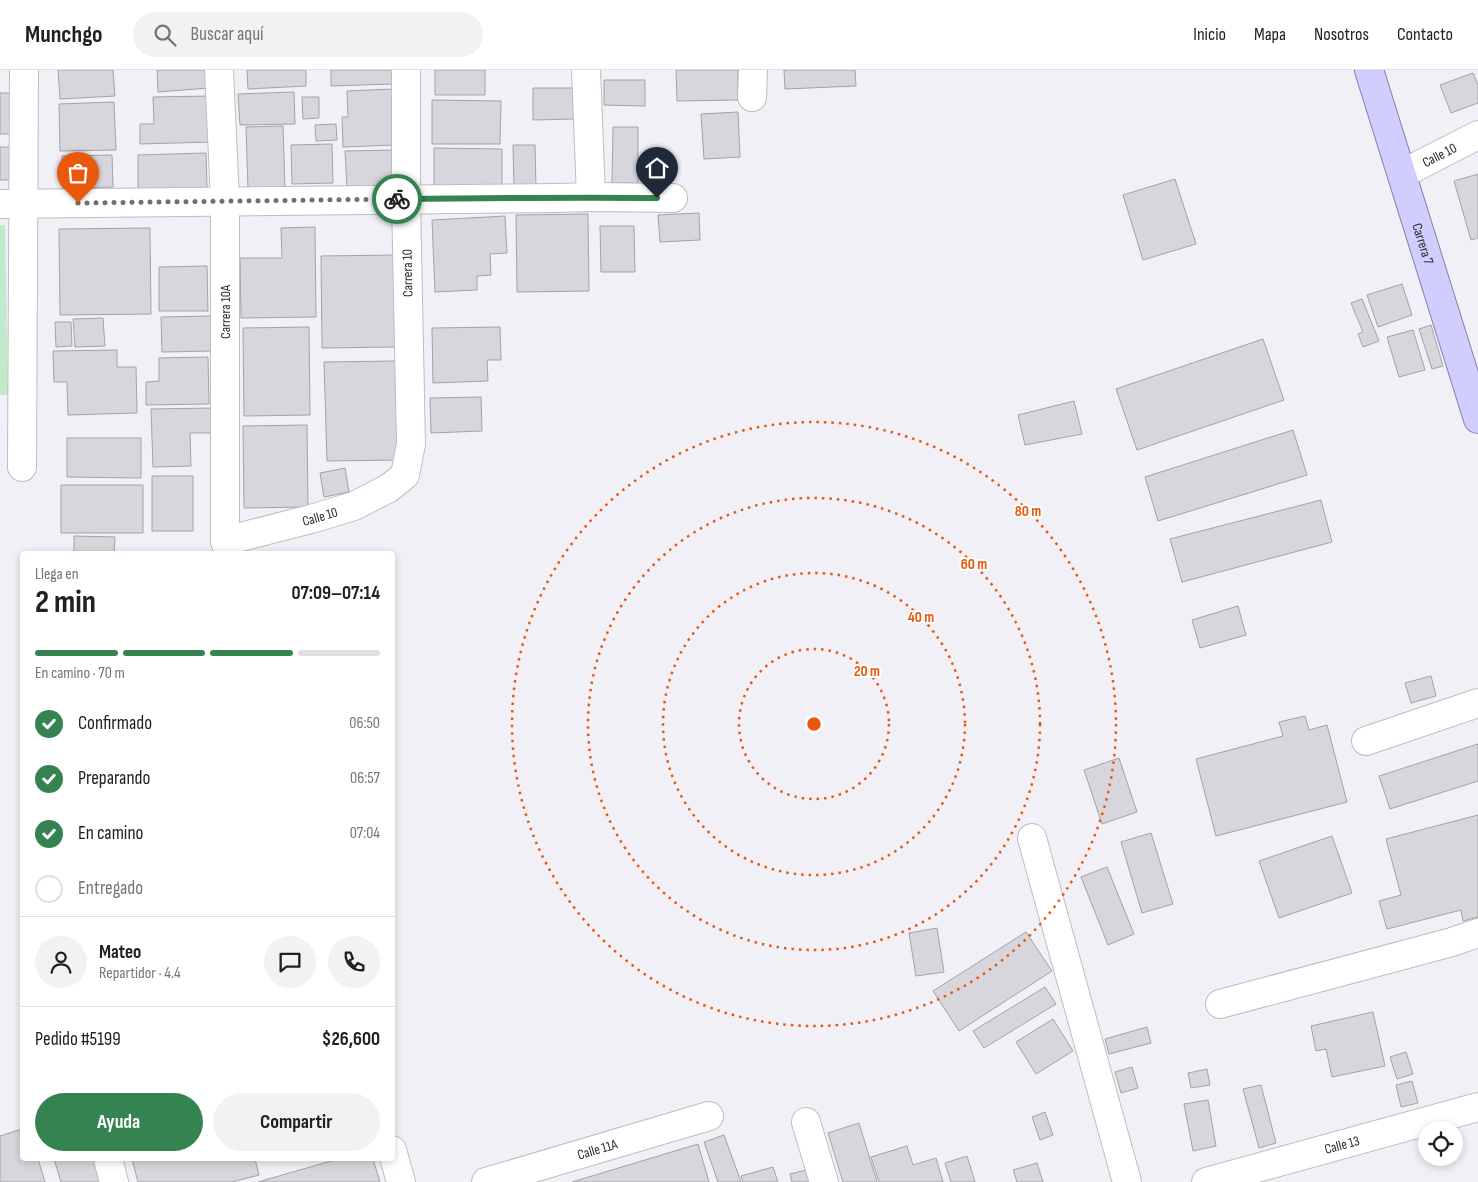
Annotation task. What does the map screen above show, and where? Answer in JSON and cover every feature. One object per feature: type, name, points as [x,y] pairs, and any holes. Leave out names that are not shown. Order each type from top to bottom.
[{"type":"main road","name":"Carrera 7","points":[[1369,70],[1478,418]]},
{"type":"street","points":[[22,467],[11,204],[24,70]]},
{"type":"street","name":"Carrera 10A","points":[[219,70],[225,201],[227,547]]},
{"type":"street","name":"Carrera 10","points":[[405,475],[411,444],[406,199],[406,70]]},
{"type":"street","points":[[586,70],[591,197]]},
{"type":"street","name":"Calle 10","points":[[1402,174],[1478,135]]},
{"type":"street","points":[[11,204],[591,197],[673,198]]},
{"type":"street","name":"Calle 10","points":[[227,547],[354,506],[389,488],[405,475]]},
{"type":"street","points":[[1366,741],[1478,703]]},
{"type":"street","points":[[1032,838],[1127,1182]]},
{"type":"street","points":[[1220,1004],[1452,942],[1478,933]]},
{"type":"street","name":"Calle 13","points":[[1206,1182],[1478,1107]]},
{"type":"street","name":"Calle 11A","points":[[486,1182],[709,1116]]},
{"type":"street","points":[[806,1122],[824,1182]]},
{"type":"street","points":[[109,1161],[114,1182]]},
{"type":"street","points":[[395,1161],[401,1182]]},
{"type":"green space","points":[[0,225],[5,225],[8,395],[0,395]]},
{"type":"building","points":[[58,70],[113,70],[115,96],[60,99]]},
{"type":"building","points":[[157,70],[208,70],[209,88],[158,92]]},
{"type":"building","points":[[247,70],[306,70],[306,86],[248,89]]},
{"type":"building","points":[[331,70],[392,70],[393,84],[331,86]]},
{"type":"building","points":[[435,70],[485,70],[485,95],[435,95]]},
{"type":"building","points":[[676,70],[738,70],[738,100],[677,101]]},
{"type":"building","points":[[784,70],[855,70],[856,86],[785,89]]},
{"type":"building","points":[[1473,73],[1478,85],[1478,103],[1451,113],[1440,85]]},
{"type":"building","points":[[604,80],[645,80],[645,106],[604,105]]},
{"type":"building","points":[[533,88],[574,88],[574,119],[533,120]]},
{"type":"building","points":[[392,89],[395,145],[343,147],[342,117],[348,117],[347,91]]},
{"type":"building","points":[[294,92],[295,124],[240,125],[238,94]]},
{"type":"building","points":[[0,93],[11,93],[11,134],[0,134]]},
{"type":"building","points":[[210,96],[211,142],[140,144],[140,124],[154,124],[153,97]]},
{"type":"building","points":[[302,97],[319,97],[319,118],[303,119]]},
{"type":"building","points":[[432,100],[501,101],[500,144],[432,144]]},
{"type":"building","points":[[114,102],[116,150],[60,151],[59,104]]},
{"type":"building","points":[[738,112],[740,157],[704,159],[701,114]]},
{"type":"building","points":[[336,124],[337,140],[316,141],[315,125]]},
{"type":"building","points":[[283,126],[285,188],[248,189],[246,127]]},
{"type":"building","points":[[613,127],[638,127],[638,183],[612,183]]},
{"type":"building","points":[[332,144],[333,183],[292,184],[291,145]]},
{"type":"building","points":[[513,145],[535,145],[536,187],[514,188]]},
{"type":"building","points":[[0,147],[11,147],[14,180],[0,180]]},
{"type":"building","points":[[434,148],[502,149],[502,193],[434,192]]},
{"type":"building","points":[[396,150],[397,187],[347,188],[345,151]]},
{"type":"building","points":[[206,153],[207,188],[138,190],[138,155]]},
{"type":"building","points":[[112,155],[113,187],[63,188],[62,156]]},
{"type":"building","points":[[1478,174],[1478,238],[1471,240],[1454,181]]},
{"type":"building","points":[[1175,179],[1196,244],[1143,260],[1123,195]]},
{"type":"building","points":[[699,213],[700,240],[660,242],[658,215]]},
{"type":"building","points":[[588,214],[589,291],[517,292],[516,215]]},
{"type":"building","points":[[505,216],[507,253],[490,254],[491,275],[477,276],[477,290],[435,292],[432,220]]},
{"type":"building","points":[[600,226],[634,226],[635,272],[601,272]]},
{"type":"building","points":[[315,227],[316,317],[241,318],[240,258],[282,258],[281,228]]},
{"type":"building","points":[[150,228],[151,314],[60,315],[59,229]]},
{"type":"building","points":[[395,255],[395,347],[322,348],[321,256]]},
{"type":"building","points":[[207,266],[208,311],[159,311],[159,267]]},
{"type":"building","points":[[1402,284],[1412,315],[1378,327],[1367,295]]},
{"type":"building","points":[[1362,299],[1379,341],[1363,347],[1358,334],[1363,332],[1351,303]]},
{"type":"building","points":[[211,316],[212,351],[162,352],[161,317]]},
{"type":"building","points":[[103,318],[105,346],[75,347],[73,319]]},
{"type":"building","points":[[55,322],[71,322],[72,346],[56,347]]},
{"type":"building","points":[[1431,325],[1443,366],[1432,369],[1419,329]]},
{"type":"building","points":[[309,327],[310,415],[244,416],[243,328]]},
{"type":"building","points":[[500,327],[501,360],[487,360],[488,381],[433,383],[432,328]]},
{"type":"building","points":[[1413,330],[1425,370],[1399,377],[1387,337]]},
{"type":"building","points":[[1263,339],[1284,400],[1137,450],[1116,389]]},
{"type":"building","points":[[117,350],[117,367],[136,367],[137,413],[68,415],[67,382],[54,382],[53,351]]},
{"type":"building","points":[[208,357],[209,404],[146,405],[146,382],[159,381],[159,358]]},
{"type":"building","points":[[396,361],[398,460],[327,461],[324,362]]},
{"type":"building","points":[[481,397],[482,431],[431,433],[430,398]]},
{"type":"building","points":[[1074,401],[1082,434],[1025,445],[1018,415]]},
{"type":"building","points":[[214,408],[215,433],[190,433],[191,466],[153,467],[151,409]]},
{"type":"building","points":[[307,425],[308,507],[244,508],[243,426]]},
{"type":"building","points":[[1293,430],[1307,475],[1158,521],[1145,477]]},
{"type":"building","points":[[67,438],[141,438],[141,478],[67,477]]},
{"type":"building","points":[[345,468],[349,492],[324,497],[320,473]]},
{"type":"building","points":[[152,476],[193,476],[193,531],[152,531]]},
{"type":"building","points":[[61,485],[143,485],[143,533],[61,533]]},
{"type":"building","points":[[1321,500],[1332,542],[1182,582],[1170,539]]},
{"type":"building","points":[[74,536],[115,537],[114,551],[74,551]]},
{"type":"building","points":[[1238,606],[1246,635],[1200,648],[1192,620]]},
{"type":"building","points":[[1431,676],[1436,696],[1411,703],[1405,683]]},
{"type":"building","points":[[1305,716],[1309,730],[1327,725],[1347,802],[1216,836],[1196,759],[1283,736],[1279,722]]},
{"type":"building","points":[[1478,744],[1478,781],[1390,809],[1379,776]]},
{"type":"building","points":[[1119,758],[1137,812],[1102,824],[1084,770]]},
{"type":"building","points":[[1478,815],[1478,917],[1463,921],[1461,910],[1387,929],[1379,901],[1401,895],[1386,839]]},
{"type":"building","points":[[1151,833],[1173,904],[1142,913],[1121,842]]},
{"type":"building","points":[[1332,836],[1352,893],[1279,918],[1259,861]]},
{"type":"building","points":[[1107,867],[1134,934],[1108,945],[1081,877]]},
{"type":"building","points":[[937,928],[944,972],[916,976],[909,933]]},
{"type":"building","points":[[1026,932],[1052,971],[959,1031],[933,991]]},
{"type":"building","points":[[1045,987],[1056,1004],[984,1048],[973,1031]]},
{"type":"building","points":[[1373,1012],[1385,1066],[1332,1077],[1326,1049],[1316,1051],[1311,1026]]},
{"type":"building","points":[[1053,1019],[1073,1051],[1036,1074],[1016,1042]]},
{"type":"building","points":[[1147,1027],[1151,1043],[1109,1054],[1105,1039]]},
{"type":"building","points":[[1406,1052],[1413,1074],[1397,1079],[1390,1057]]},
{"type":"building","points":[[1132,1067],[1138,1088],[1121,1093],[1115,1072]]},
{"type":"building","points":[[1207,1069],[1210,1085],[1191,1088],[1188,1073]]},
{"type":"building","points":[[1412,1081],[1418,1103],[1401,1107],[1396,1085]]},
{"type":"building","points":[[1261,1085],[1276,1143],[1259,1148],[1243,1089]]},
{"type":"building","points":[[1208,1100],[1216,1146],[1193,1151],[1184,1104]]},
{"type":"building","points":[[1045,1112],[1053,1135],[1040,1140],[1032,1117]]},
{"type":"building","points":[[859,1123],[877,1182],[843,1182],[828,1133]]},
{"type":"building","points":[[20,1130],[20,1161],[39,1161],[45,1182],[0,1182],[0,1136]]},
{"type":"building","points":[[724,1135],[741,1182],[718,1182],[704,1142]]},
{"type":"building","points":[[698,1144],[709,1182],[572,1182]]},
{"type":"building","points":[[907,1146],[913,1165],[936,1158],[943,1182],[879,1182],[871,1157]]},
{"type":"building","points":[[967,1156],[975,1182],[951,1182],[945,1163]]},
{"type":"building","points":[[55,1161],[99,1161],[104,1182],[61,1182]]},
{"type":"building","points":[[133,1161],[256,1161],[259,1175],[232,1182],[138,1182]]},
{"type":"building","points":[[331,1161],[374,1161],[380,1182],[258,1182]]},
{"type":"building","points":[[1037,1163],[1043,1182],[1017,1182],[1013,1170]]},
{"type":"building","points":[[773,1167],[778,1182],[743,1182],[741,1176]]},
{"type":"building","points":[[814,1168],[817,1182],[792,1182],[790,1174]]},
{"type":"way so far","points":[[78,203],[397,199]]},
{"type":"route","points":[[397,199],[657,198]]}]
